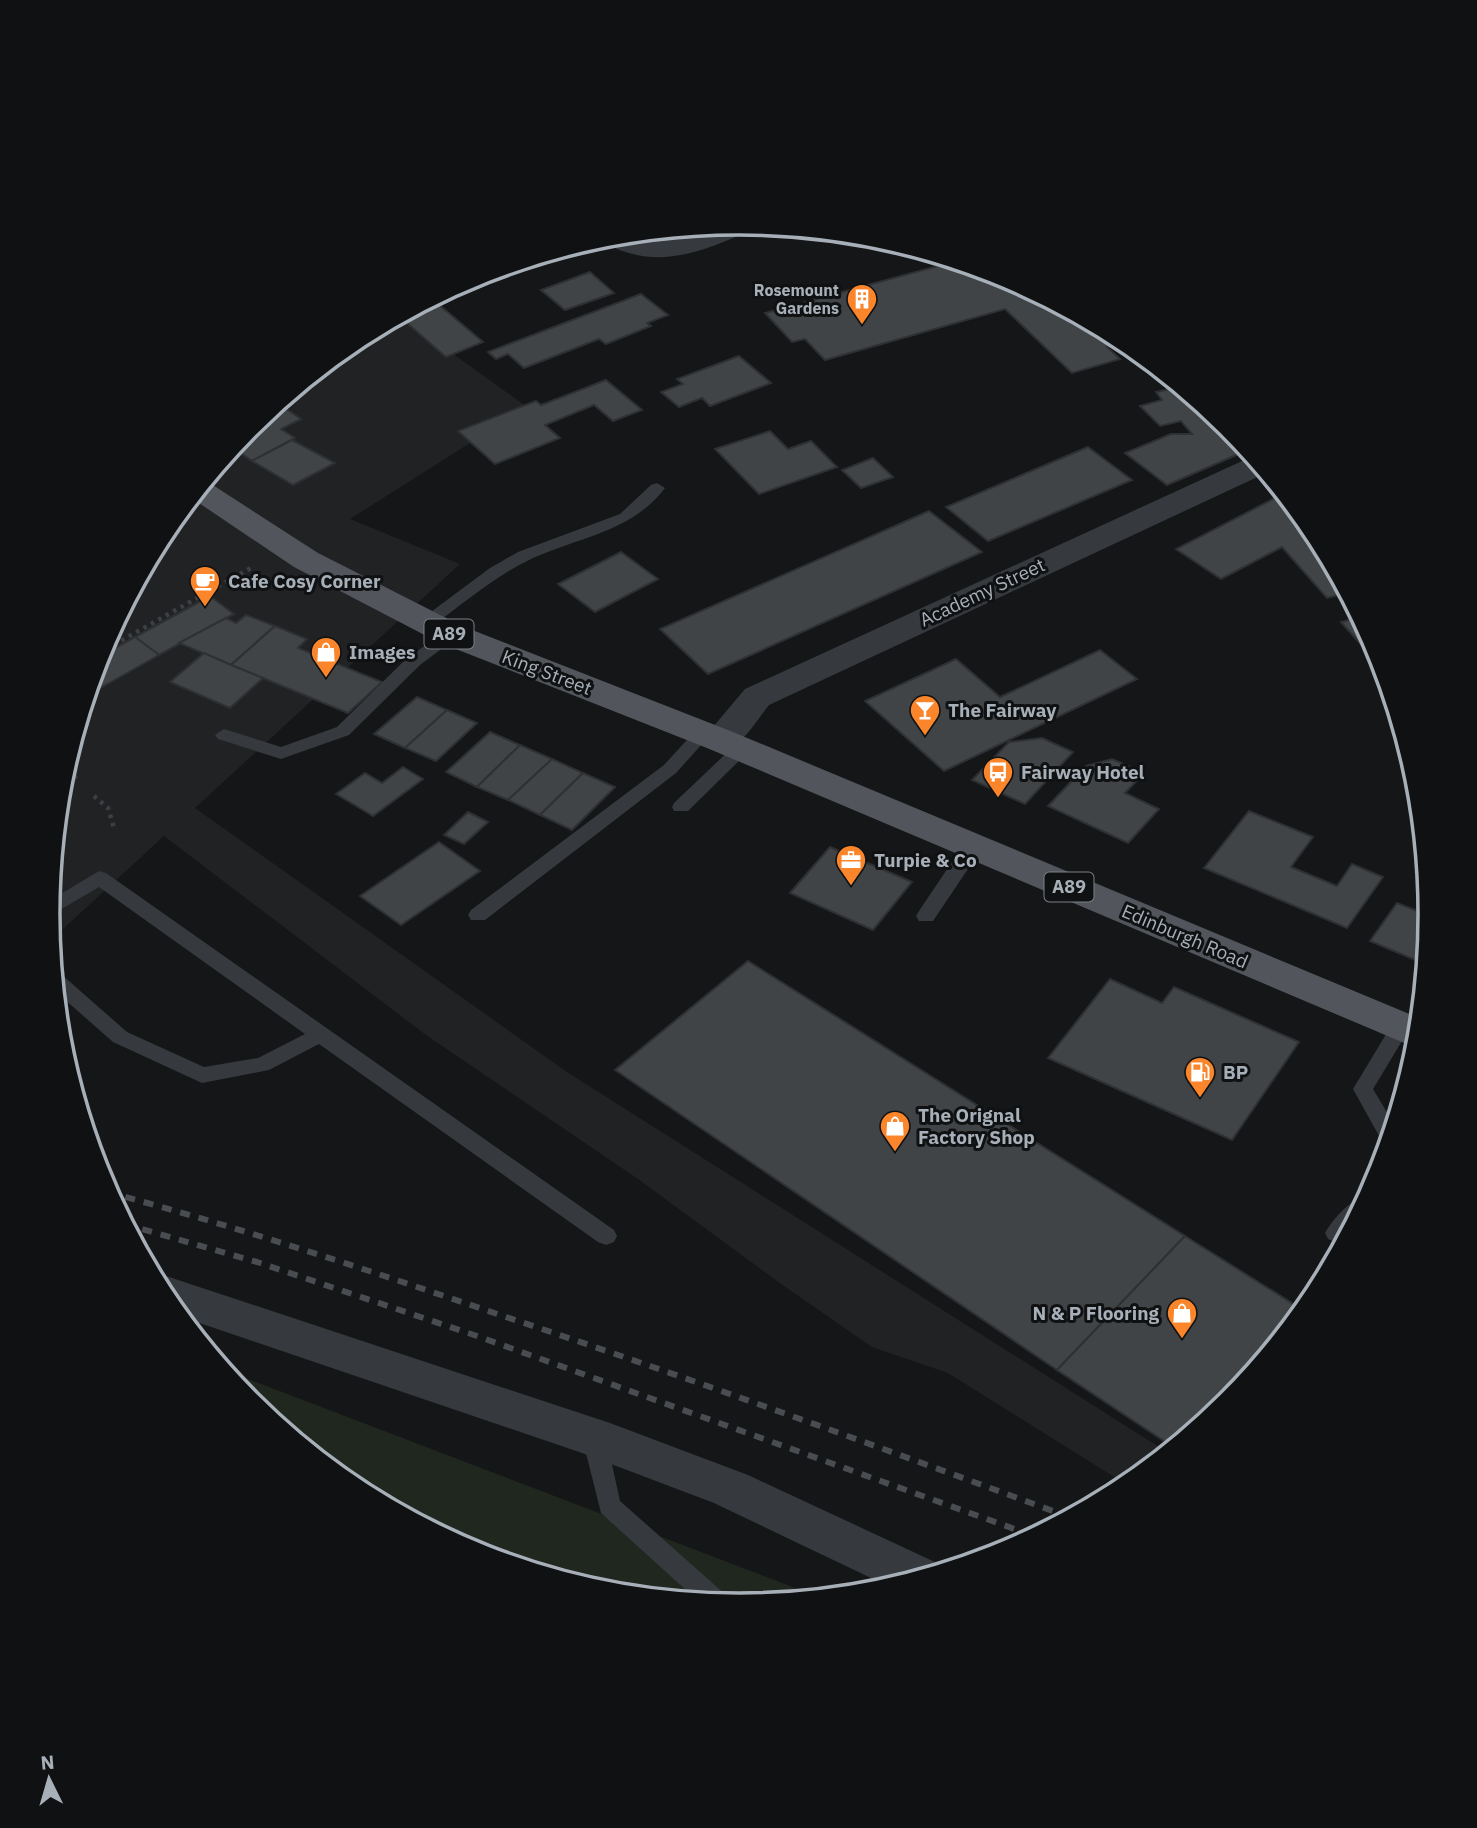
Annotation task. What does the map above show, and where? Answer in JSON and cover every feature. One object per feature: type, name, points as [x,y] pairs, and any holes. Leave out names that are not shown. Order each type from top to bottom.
[{"type":"main road","name":"King Street","points":[[206,493],[306,560],[437,629],[721,741]]},
{"type":"main road","name":"Edinburgh Road","points":[[721,741],[1407,1029]]},
{"type":"street","points":[[627,245],[649,250],[674,250],[712,236]]},
{"type":"street","name":"Academy Street","points":[[721,741],[757,697],[1251,468]]},
{"type":"street","points":[[179,1298],[594,1437],[731,1489],[907,1572]]},
{"type":"lane","points":[[224,735],[281,753],[343,731],[414,661],[437,629],[496,572],[524,556],[626,517],[657,488]]},
{"type":"lane","points":[[681,807],[721,741]]},
{"type":"lane","points":[[478,915],[670,769],[721,741]]},
{"type":"lane","points":[[926,916],[973,846]]},
{"type":"lane","points":[[60,902],[99,877],[606,1236]]},
{"type":"lane","points":[[64,987],[120,1037],[202,1075],[261,1065],[319,1035]]},
{"type":"lane","points":[[1383,1125],[1363,1089],[1406,1035]]},
{"type":"lane","points":[[1336,1233],[1339,1230]]},
{"type":"lane","points":[[594,1437],[609,1506],[705,1592]]},
{"type":"path","points":[[116,643],[288,547]]},
{"type":"shaded area","points":[[408,321],[527,407],[350,519],[460,564],[195,808],[567,1072],[1159,1447],[1117,1479],[948,1373],[872,1347],[638,1179],[426,1035],[164,836],[60,931],[65,825],[83,738],[111,654],[150,574],[200,501],[258,434],[325,375],[361,349]]},
{"type":"shaded area","points":[[242,1376],[801,1590],[738,1593],[650,1587],[606,1580],[520,1557],[438,1523],[361,1479],[291,1424]]},
{"type":"building","name":"Rosemount Gardens","points":[[939,266],[1039,305],[1111,346],[1107,347],[1120,359],[1072,373],[1005,309],[825,360],[805,339],[792,342],[765,313]]},
{"type":"building","points":[[590,272],[614,293],[565,310],[541,290]]},
{"type":"building","points":[[641,294],[668,315],[647,323],[651,326],[606,344],[599,339],[524,368],[508,354],[496,359],[488,352]]},
{"type":"building","points":[[439,305],[483,342],[446,357],[406,322]]},
{"type":"building","points":[[739,356],[771,383],[710,406],[702,398],[679,407],[661,392],[683,384],[677,379]]},
{"type":"building","points":[[606,380],[642,410],[613,421],[594,405],[545,425],[560,438],[495,464],[458,431],[536,401],[541,405]]},
{"type":"building","points":[[1169,389],[1238,454],[1167,485],[1125,453],[1171,434],[1192,434],[1181,421],[1160,426],[1140,406],[1162,400],[1156,392]]},
{"type":"building","points":[[286,409],[301,419],[281,429],[295,438],[252,461],[240,453]]},
{"type":"building","points":[[770,431],[788,449],[811,441],[837,467],[759,494],[715,449]]},
{"type":"building","points":[[292,440],[335,463],[293,485],[252,461]]},
{"type":"building","points":[[1088,447],[1132,480],[988,541],[946,507]]},
{"type":"building","points":[[873,458],[893,477],[861,488],[842,470]]},
{"type":"building","points":[[1275,498],[1303,537],[1337,595],[1327,598],[1282,547],[1221,579],[1176,549]]},
{"type":"building","points":[[929,511],[982,552],[708,674],[660,629]]},
{"type":"building","points":[[621,552],[658,579],[595,612],[558,584]]},
{"type":"building","points":[[210,596],[234,614],[159,655],[135,637]]},
{"type":"building","points":[[246,615],[275,626],[231,665],[179,643],[226,618],[236,623]]},
{"type":"building","points":[[1350,620],[1362,646],[1341,622]]},
{"type":"building","points":[[275,626],[307,639],[298,648],[382,682],[348,713],[231,665]]},
{"type":"building","points":[[135,637],[159,655],[99,689],[113,649]]},
{"type":"building","points":[[1100,650],[1137,679],[944,771],[865,701],[956,659],[1000,697]]},
{"type":"building","points":[[204,653],[263,678],[230,708],[170,682]]},
{"type":"building","points":[[417,697],[447,710],[405,748],[374,734]]},
{"type":"building","points":[[447,710],[477,723],[436,761],[405,748]]},
{"type":"building","points":[[490,732],[520,745],[477,787],[446,772]]},
{"type":"building","points":[[1042,738],[1073,752],[1025,804],[972,780],[1009,742]]},
{"type":"building","points":[[520,745],[552,759],[508,800],[477,787]]},
{"type":"building","points":[[552,759],[583,773],[540,815],[508,800]]},
{"type":"building","points":[[1112,759],[1144,773],[1125,793],[1159,809],[1128,843],[1048,806],[1086,766]]},
{"type":"building","points":[[403,767],[423,779],[373,816],[336,794],[365,773],[382,783]]},
{"type":"building","points":[[583,773],[615,787],[572,830],[540,815]]},
{"type":"building","points":[[1249,811],[1313,837],[1291,867],[1337,886],[1352,864],[1383,877],[1347,928],[1204,868]]},
{"type":"building","points":[[468,812],[488,822],[464,844],[444,835]]},
{"type":"building","points":[[439,842],[480,871],[401,925],[360,896]]},
{"type":"building","name":"Turpie & Co","points":[[830,847],[912,882],[873,930],[790,893]]},
{"type":"building","points":[[1397,903],[1418,911],[1416,960],[1370,941]]},
{"type":"building","name":"The Orignal Factory Shop","points":[[748,961],[1185,1236],[1057,1370],[615,1070]]},
{"type":"building","name":"BP","points":[[1110,979],[1162,1003],[1174,987],[1299,1042],[1232,1140],[1048,1058]]},
{"type":"building","name":"N & P Flooring","points":[[1185,1236],[1294,1304],[1249,1362],[1219,1394],[1165,1442],[1057,1370]]},
{"type":"railway","points":[[121,1196],[258,1236],[456,1300],[718,1390],[1058,1513]]},
{"type":"railway","points":[[137,1228],[257,1262],[477,1336],[1020,1531]]},
{"type":"place","name":"Rosemount Gardens","points":[[862,326]]},
{"type":"place","name":"Cafe Cosy Corner","points":[[205,608]]},
{"type":"place","name":"Images","points":[[326,679]]},
{"type":"place","name":"The Fairway","points":[[925,737]]},
{"type":"place","name":"Fairway Hotel","points":[[998,799]]},
{"type":"place","name":"Turpie & Co","points":[[851,887]]},
{"type":"place","name":"BP","points":[[1200,1099]]},
{"type":"place","name":"The Orignal Factory Shop","points":[[895,1153]]},
{"type":"place","name":"N & P Flooring","points":[[1182,1340]]}]
